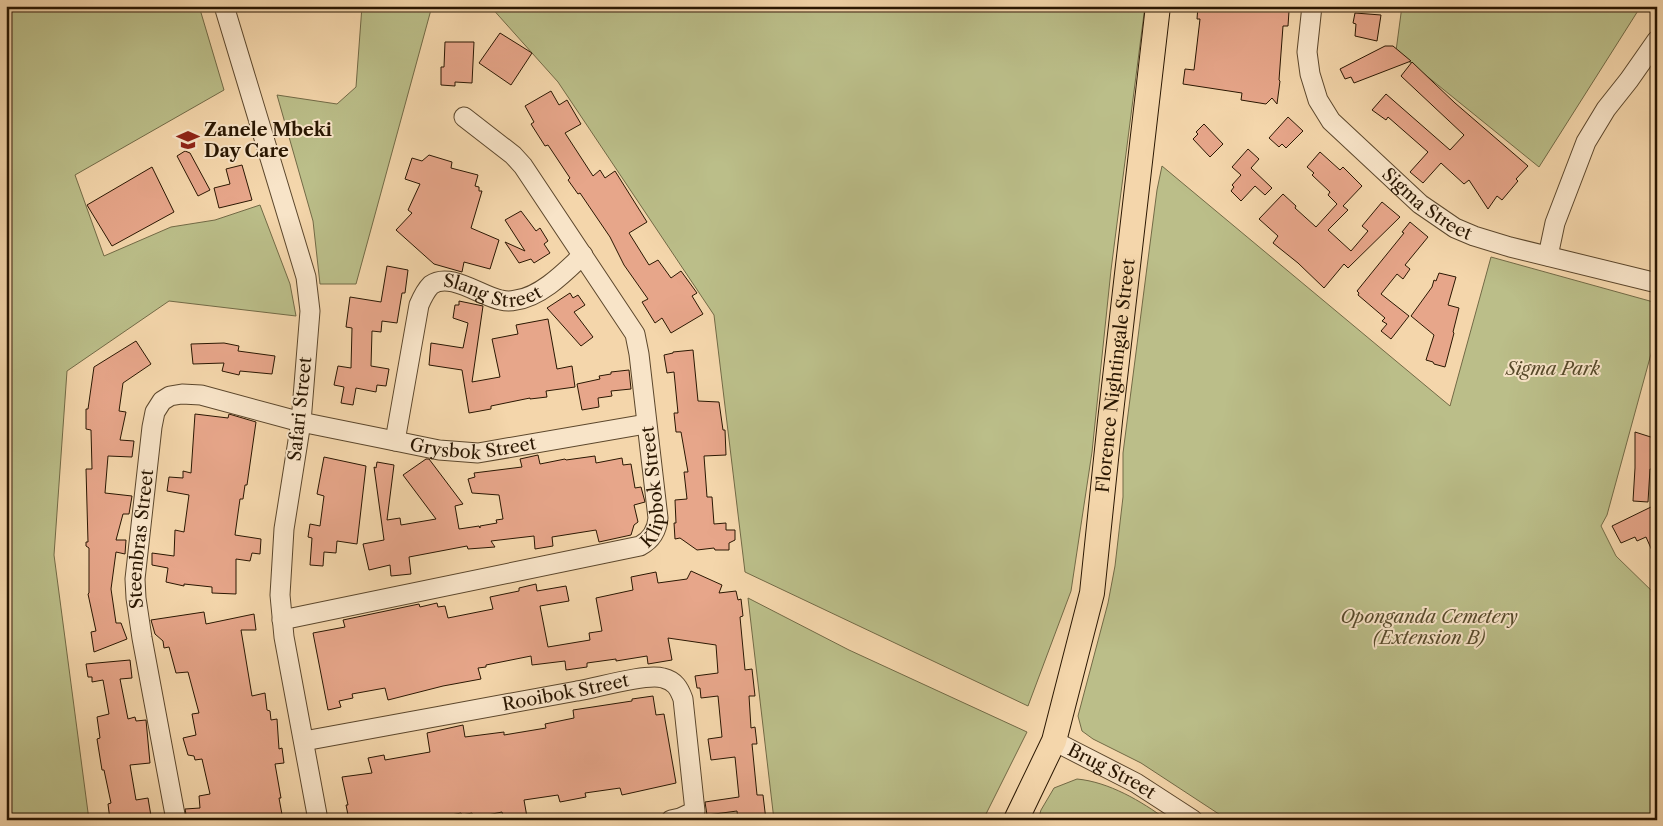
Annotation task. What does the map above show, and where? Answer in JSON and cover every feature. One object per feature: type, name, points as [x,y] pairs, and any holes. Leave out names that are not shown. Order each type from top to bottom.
[{"type":"main road","name":"Florence Nightingale Street","points":[[1016,820],[1054,741],[1092,593],[1158,6]]},
{"type":"street","name":"Safari Street","points":[[224,6],[306,277],[310,311],[301,422],[284,529],[280,584],[282,620],[287,655],[318,820]]},
{"type":"street","name":"Sigma Street","points":[[1312,6],[1307,52],[1310,74],[1318,100],[1331,121],[1420,204],[1455,228],[1474,236],[1510,247],[1657,283]]},
{"type":"street","points":[[1548,256],[1555,223],[1586,142],[1606,109],[1650,63],[1657,40]]},
{"type":"street","name":"Klipbok Street","points":[[282,620],[640,546],[653,536],[658,526],[639,354],[635,334],[523,166],[513,155],[464,117]]},
{"type":"street","name":"Slang Street","points":[[395,441],[420,305],[431,285],[441,281],[454,282],[502,300],[518,300],[552,283],[584,255]]},
{"type":"street","name":"Steenbras Street","points":[[176,820],[142,638],[135,579],[155,412],[162,401],[170,396],[200,394],[301,422]]},
{"type":"street","name":"Grysbok Street","points":[[301,422],[439,450],[478,453],[646,424]]},
{"type":"street","name":"Rooibok Street","points":[[304,741],[632,680],[662,677],[672,682],[678,688],[683,698],[694,816],[671,820]]},
{"type":"street","name":"Brug Street","points":[[1054,741],[1136,783],[1194,820]]},
{"type":"green space","points":[[6,6],[199,6],[224,90],[75,175],[104,256],[171,227],[215,220],[260,205],[290,284],[296,316],[169,301],[67,371],[54,555],[89,820],[6,820]]},
{"type":"green space","points":[[362,6],[432,6],[356,284],[320,284],[313,221],[277,95],[337,104],[356,87]]},
{"type":"green space","points":[[490,6],[1145,6],[1111,270],[1092,452],[1071,591],[1028,706],[745,572],[714,315],[558,82]]},
{"type":"green space","points":[[1402,6],[1641,6],[1539,167],[1396,51]]},
{"type":"green space","name":"Oponganda Cemetery (Extension B)","points":[[1162,166],[1450,406],[1491,257],[1657,303],[1657,332],[1607,515],[1601,526],[1616,556],[1657,596],[1657,820],[1228,820],[1141,763],[1093,739],[1082,731],[1078,716],[1108,603],[1115,566],[1123,497],[1123,453],[1157,190]]},
{"type":"green space","points":[[748,598],[849,650],[1027,732],[983,820],[774,820]]},
{"type":"green space","points":[[1077,779],[1113,788],[1167,820],[1038,820],[1041,810],[1054,788]]},
{"type":"building","points":[[1198,6],[1286,6],[1285,11],[1289,11],[1288,26],[1283,26],[1277,104],[1272,98],[1266,104],[1241,100],[1242,93],[1183,84],[1185,69],[1194,70],[1200,19],[1197,19]]},
{"type":"building","points":[[1355,13],[1381,15],[1377,41],[1355,36],[1356,24],[1353,23]]},
{"type":"building","points":[[500,33],[532,53],[511,85],[479,63]]},
{"type":"building","points":[[445,42],[474,42],[472,83],[455,82],[455,86],[441,85],[441,67],[444,67]]},
{"type":"building","points":[[1385,46],[1393,46],[1411,61],[1354,83],[1351,77],[1345,79],[1340,69]]},
{"type":"building","points":[[1412,62],[1455,103],[1528,166],[1516,179],[1518,181],[1502,200],[1497,196],[1488,209],[1469,180],[1464,184],[1441,163],[1423,183],[1410,172],[1428,152],[1388,117],[1386,120],[1372,110],[1386,94],[1450,150],[1464,135],[1401,76]]},
{"type":"building","points":[[551,91],[559,105],[567,100],[581,124],[565,133],[593,176],[600,170],[605,178],[615,171],[647,222],[629,233],[649,265],[658,260],[671,278],[681,271],[697,293],[692,296],[703,314],[671,333],[662,318],[655,323],[642,302],[648,299],[624,265],[610,237],[580,193],[578,194],[568,180],[570,178],[548,145],[545,146],[531,124],[534,122],[525,106]]},
{"type":"building","points":[[1288,117],[1303,131],[1286,148],[1282,144],[1279,147],[1269,138]]},
{"type":"building","points":[[1204,124],[1223,144],[1210,157],[1193,139],[1198,134],[1196,132]]},
{"type":"building","points":[[1248,149],[1259,159],[1251,168],[1272,188],[1265,195],[1255,186],[1241,201],[1231,191],[1234,187],[1232,185],[1241,175],[1232,167]]},
{"type":"building","points":[[185,151],[190,153],[210,190],[198,196],[177,156]]},
{"type":"building","points":[[1320,152],[1340,170],[1343,167],[1362,186],[1343,206],[1348,210],[1328,230],[1351,251],[1368,231],[1362,226],[1382,202],[1400,217],[1348,268],[1344,264],[1324,288],[1298,263],[1273,243],[1278,236],[1259,219],[1283,194],[1316,227],[1337,204],[1328,195],[1330,192],[1312,175],[1314,173],[1307,167]]},
{"type":"building","points":[[429,155],[452,162],[451,168],[478,175],[475,186],[479,187],[479,191],[482,191],[471,228],[499,240],[490,269],[464,262],[462,272],[434,264],[396,230],[412,213],[408,210],[420,184],[405,179],[412,158],[422,161]]},
{"type":"building","points":[[242,165],[252,200],[219,208],[214,188],[230,184],[226,169]]},
{"type":"building","points":[[152,167],[174,212],[112,246],[87,205]]},
{"type":"building","points":[[521,211],[536,231],[540,228],[548,241],[544,244],[550,253],[534,263],[531,259],[519,263],[505,242],[525,251],[505,220]]},
{"type":"building","points":[[1410,222],[1428,237],[1405,265],[1410,269],[1403,279],[1397,274],[1381,294],[1409,316],[1391,339],[1381,331],[1387,324],[1382,321],[1385,318],[1358,295],[1357,291],[1404,233],[1402,232]]},
{"type":"building","points":[[387,266],[408,270],[405,293],[402,293],[397,323],[382,321],[381,332],[372,331],[371,366],[389,369],[386,386],[377,385],[376,392],[356,388],[353,405],[341,403],[344,387],[334,385],[338,366],[351,368],[352,328],[346,327],[350,297],[381,302]]},
{"type":"building","points":[[1439,273],[1456,277],[1448,305],[1459,308],[1445,367],[1426,360],[1434,335],[1411,316],[1432,287],[1434,280],[1436,281]]},
{"type":"building","points":[[570,293],[573,298],[578,295],[585,305],[574,312],[593,337],[581,346],[547,308]]},
{"type":"building","points":[[459,301],[483,306],[472,382],[500,377],[492,339],[518,334],[516,325],[548,319],[557,369],[572,366],[575,387],[546,391],[547,397],[530,398],[491,406],[491,409],[469,413],[462,370],[429,365],[431,343],[463,348],[468,323],[453,318],[455,305],[459,305]]},
{"type":"building","points":[[136,341],[151,364],[123,383],[119,411],[126,412],[120,440],[134,441],[132,457],[108,456],[105,493],[132,496],[129,514],[123,514],[116,540],[126,540],[125,554],[116,552],[111,589],[116,623],[121,623],[127,639],[94,652],[91,632],[96,631],[88,594],[89,548],[86,546],[86,542],[88,542],[86,469],[92,469],[91,430],[86,429],[86,409],[88,409],[94,367]]},
{"type":"building","points":[[224,343],[239,346],[238,351],[275,356],[272,374],[240,371],[239,375],[222,371],[224,363],[193,364],[191,344]]},
{"type":"building","points":[[693,350],[698,401],[719,402],[723,430],[725,430],[726,455],[704,456],[707,497],[712,497],[714,524],[726,523],[726,530],[735,530],[735,540],[729,543],[729,550],[715,550],[714,548],[697,550],[680,538],[675,539],[675,500],[687,499],[684,472],[688,472],[681,432],[676,432],[674,413],[678,413],[674,372],[667,373],[664,355]]},
{"type":"building","points":[[629,370],[631,389],[611,391],[612,396],[598,398],[599,407],[582,410],[577,384],[600,379],[599,376],[611,374],[611,372]]},
{"type":"building","points":[[195,414],[228,418],[229,414],[256,422],[247,485],[245,485],[243,499],[240,499],[235,535],[261,539],[260,554],[252,553],[250,561],[236,559],[236,594],[212,593],[212,587],[184,584],[184,586],[166,582],[168,568],[152,565],[152,553],[174,556],[175,530],[184,532],[189,495],[167,491],[169,477],[183,478],[183,471],[191,473]]},
{"type":"building","points":[[1635,432],[1657,439],[1653,454],[1657,454],[1657,469],[1650,469],[1648,502],[1633,501]]},
{"type":"building","points":[[538,455],[540,464],[595,456],[596,463],[622,458],[623,465],[631,464],[635,488],[641,487],[645,502],[634,505],[638,522],[634,525],[631,535],[599,542],[596,530],[552,537],[553,546],[535,549],[534,536],[491,541],[495,547],[468,549],[467,546],[409,557],[411,574],[391,576],[390,565],[369,570],[363,544],[384,540],[374,467],[376,468],[377,462],[394,465],[387,520],[400,518],[401,525],[436,519],[403,475],[426,459],[429,459],[463,504],[455,506],[459,529],[479,526],[480,528],[480,526],[497,523],[496,520],[503,519],[499,495],[472,493],[468,479],[475,477],[474,473],[522,467],[520,459]]},
{"type":"building","points":[[324,457],[366,466],[357,544],[337,541],[336,553],[324,552],[323,566],[310,565],[312,538],[308,537],[310,524],[320,526],[324,496],[317,494]]},
{"type":"building","points":[[1651,507],[1657,518],[1657,562],[1646,537],[1637,541],[1635,537],[1621,543],[1612,526]]},
{"type":"building","points":[[691,571],[722,585],[719,593],[736,591],[738,600],[741,599],[743,616],[740,617],[745,670],[752,669],[755,696],[749,696],[751,728],[755,727],[757,744],[752,744],[757,795],[763,795],[766,820],[738,820],[737,811],[707,815],[705,802],[739,797],[735,757],[711,760],[708,739],[722,737],[718,696],[701,698],[700,688],[697,688],[695,676],[718,673],[716,645],[668,638],[672,660],[648,664],[647,656],[587,663],[587,667],[566,670],[565,661],[532,665],[531,656],[478,668],[481,679],[443,686],[388,700],[385,688],[352,694],[353,698],[339,701],[341,707],[328,710],[313,633],[345,627],[343,620],[419,604],[420,607],[437,603],[438,607],[445,606],[448,618],[493,609],[490,597],[519,591],[519,588],[536,584],[537,591],[566,586],[569,601],[540,606],[548,647],[590,640],[589,633],[602,631],[596,598],[633,590],[631,577],[656,572],[658,583],[687,579]]},
{"type":"building","points":[[204,612],[206,624],[254,614],[256,630],[241,630],[252,696],[265,693],[267,710],[270,711],[271,720],[277,719],[279,749],[282,748],[284,763],[275,764],[283,820],[187,820],[185,809],[200,808],[199,796],[210,794],[202,759],[195,760],[194,756],[188,755],[183,738],[196,735],[192,714],[199,713],[188,672],[176,673],[169,647],[164,648],[163,641],[155,634],[151,620]]},
{"type":"building","points":[[130,660],[132,678],[120,679],[128,719],[135,717],[136,721],[146,720],[150,763],[130,765],[136,800],[148,798],[151,816],[110,820],[108,804],[111,803],[104,770],[102,770],[97,739],[100,738],[97,717],[109,714],[103,680],[92,682],[92,677],[88,677],[86,664]]},
{"type":"building","points":[[653,696],[656,715],[664,714],[676,783],[622,795],[620,788],[585,793],[586,797],[560,802],[558,795],[524,800],[527,817],[512,820],[504,820],[502,812],[473,818],[472,813],[462,815],[461,813],[436,818],[436,820],[349,820],[342,777],[372,773],[368,758],[384,755],[385,760],[430,752],[427,733],[463,725],[465,737],[504,732],[504,735],[546,728],[545,724],[574,718],[573,710]]},
{"type":"place","name":"Zanele Mbeki Day Care","points":[[188,140]]},
{"type":"park label","name":"Sigma Park","points":[[1553,369]]}]
